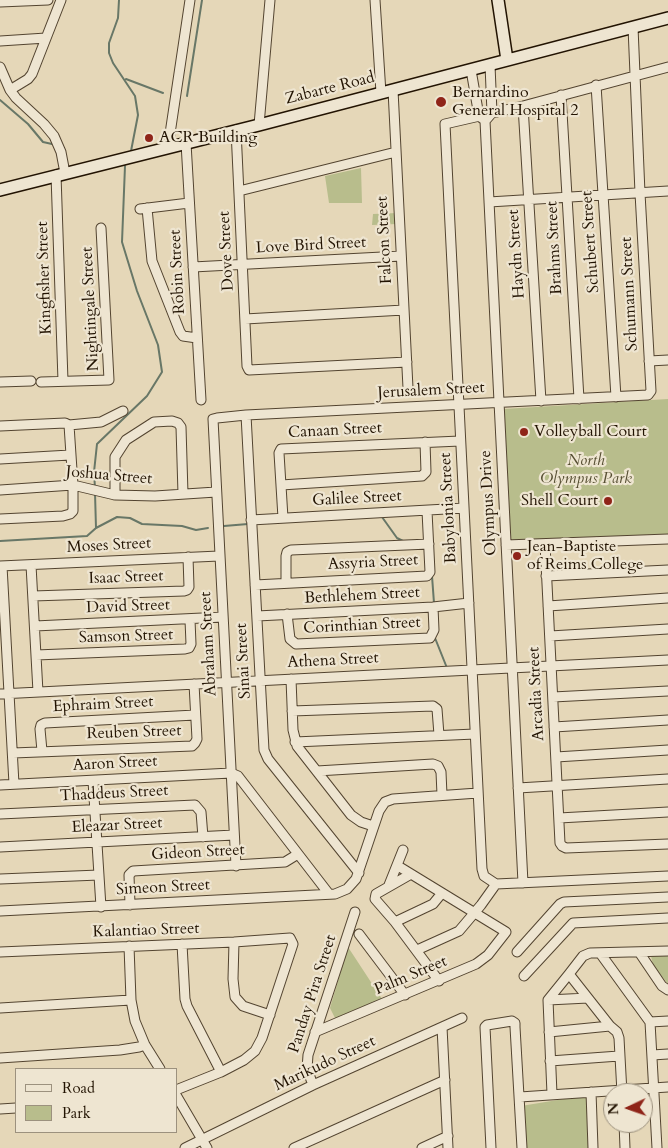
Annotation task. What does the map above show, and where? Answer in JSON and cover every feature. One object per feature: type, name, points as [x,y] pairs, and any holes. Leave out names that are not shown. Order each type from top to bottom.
[{"type":"main road","points":[[498,0],[507,60]]},
{"type":"main road","name":"Zabarte Road","points":[[0,190],[259,125],[668,18]]},
{"type":"street","points":[[0,2],[48,0]]},
{"type":"street","points":[[10,90],[28,79],[32,74],[61,0]]},
{"type":"street","points":[[168,147],[190,0]]},
{"type":"street","points":[[259,125],[270,0]]},
{"type":"street","points":[[375,0],[381,93]]},
{"type":"street","name":"Schumann Street","points":[[633,27],[650,393]]},
{"type":"street","points":[[0,41],[46,38]]},
{"type":"street","points":[[490,65],[492,113]]},
{"type":"street","name":"Kingfisher Street","points":[[0,67],[10,90],[50,130],[60,152],[63,381]]},
{"type":"street","points":[[482,118],[492,113],[668,67]]},
{"type":"street","name":"Olympus Drive","points":[[471,70],[482,118],[489,202],[523,883]]},
{"type":"street","name":"Schubert Street","points":[[596,85],[616,397]]},
{"type":"street","name":"Falcon Street","points":[[393,90],[408,388]]},
{"type":"street","name":"Brahms Street","points":[[561,95],[579,399]]},
{"type":"street","name":"Haydn Street","points":[[524,106],[541,401]]},
{"type":"street","name":"Babylonia Street","points":[[482,118],[445,124],[482,872],[486,878],[496,884]]},
{"type":"street","name":"Dove Street","points":[[236,130],[247,366],[249,370],[407,362]]},
{"type":"street","name":"Robin Street","points":[[186,143],[201,400]]},
{"type":"street","points":[[239,191],[396,152]]},
{"type":"street","points":[[489,202],[668,191]]},
{"type":"street","points":[[189,203],[143,209],[152,261],[180,332],[183,336],[197,338]]},
{"type":"street","name":"Nightingale Street","points":[[41,382],[107,381],[110,378],[101,228]]},
{"type":"street","name":"Love Bird Street","points":[[193,267],[401,256]]},
{"type":"street","points":[[245,319],[404,310]]},
{"type":"street","points":[[649,361],[668,360]]},
{"type":"street","points":[[0,382],[31,381]]},
{"type":"street","name":"Jerusalem Street","points":[[213,419],[458,404],[616,397],[648,395],[650,393]]},
{"type":"street","points":[[0,426],[65,423],[69,425],[101,422],[123,412]]},
{"type":"street","name":"Sinai Street","points":[[246,416],[265,755],[359,872]]},
{"type":"street","name":"Abraham Street","points":[[213,419],[236,866]]},
{"type":"street","points":[[115,495],[115,457],[126,440],[154,422],[172,421],[178,423],[181,427],[183,494]]},
{"type":"street","points":[[0,519],[70,514],[74,507],[69,425]]},
{"type":"street","name":"Canaan Street","points":[[282,518],[279,453],[281,449],[460,441]]},
{"type":"street","points":[[281,485],[422,476],[426,472],[425,442]]},
{"type":"street","points":[[0,459],[70,455]]},
{"type":"street","name":"Joshua Street","points":[[0,490],[73,485],[115,495],[216,492]]},
{"type":"street","name":"Galilee Street","points":[[252,520],[464,508]]},
{"type":"street","name":"Assyria Street","points":[[255,585],[427,576],[430,572],[427,511]]},
{"type":"street","points":[[506,546],[668,540]]},
{"type":"street","points":[[286,582],[286,556],[287,552],[291,550],[429,544]]},
{"type":"street","name":"Arcadia Street","points":[[545,544],[560,843],[566,848],[668,844]]},
{"type":"street","name":"Moses Street","points":[[1,566],[219,556]]},
{"type":"street","name":"Isaac Street","points":[[33,596],[184,591],[188,587],[188,557]]},
{"type":"street","points":[[31,565],[38,692]]},
{"type":"street","points":[[1,566],[5,693],[13,753],[14,784]]},
{"type":"street","points":[[546,576],[668,570]]},
{"type":"street","points":[[548,606],[668,598]]},
{"type":"street","name":"Bethlehem Street","points":[[257,616],[433,607],[468,603]]},
{"type":"street","name":"Corinthian Street","points":[[288,614],[290,639],[296,644],[430,638],[434,630],[433,607]]},
{"type":"street","name":"David Street","points":[[35,626],[223,617]]},
{"type":"street","name":"Samson Street","points":[[36,656],[185,649],[189,648],[191,644],[190,620]]},
{"type":"street","points":[[550,636],[668,629]]},
{"type":"street","name":"Athena Street","points":[[5,693],[668,660]]},
{"type":"street","points":[[291,678],[292,711],[296,742],[352,815],[356,819],[373,826]]},
{"type":"street","name":"Reuben Street","points":[[13,753],[192,746],[196,743],[197,739],[194,715],[194,684]]},
{"type":"street","points":[[553,697],[668,691]]},
{"type":"street","points":[[292,711],[433,706],[437,709],[439,735]]},
{"type":"street","name":"Ephraim Street","points":[[42,752],[40,729],[44,723],[194,715]]},
{"type":"street","points":[[554,727],[668,720]]},
{"type":"street","points":[[296,742],[475,734]]},
{"type":"street","points":[[556,757],[668,750]]},
{"type":"street","points":[[317,771],[434,764],[438,766],[441,772],[442,795]]},
{"type":"street","points":[[231,773],[238,776],[328,894]]},
{"type":"street","name":"Aaron Street","points":[[0,785],[231,773]]},
{"type":"street","points":[[518,788],[668,779]]},
{"type":"street","points":[[93,781],[101,907]]},
{"type":"street","points":[[359,872],[381,806],[389,800],[478,793]]},
{"type":"street","name":"Thaddeus Street","points":[[0,814],[196,805],[201,812],[203,837]]},
{"type":"street","points":[[559,818],[668,812]]},
{"type":"street","name":"Eleazar Street","points":[[0,847],[234,835]]},
{"type":"street","points":[[389,885],[403,850]]},
{"type":"street","name":"Gideon Street","points":[[130,905],[129,876],[133,871],[284,862],[298,854]]},
{"type":"street","points":[[398,866],[476,912]]},
{"type":"street","name":"Simeon Street","points":[[0,911],[328,894],[348,889],[359,872]]},
{"type":"street","points":[[411,874],[389,885],[375,895],[375,899],[396,922],[439,981]]},
{"type":"street","points":[[0,879],[99,875]]},
{"type":"street","points":[[417,950],[458,931],[476,912],[496,884],[668,876]]},
{"type":"street","points":[[396,922],[433,904],[442,893]]},
{"type":"street","points":[[518,952],[560,904],[564,902],[668,897]]},
{"type":"street","name":"Panday Pira Street","points":[[313,1085],[307,1069],[307,1063],[315,1032],[355,912]]},
{"type":"street","name":"Palm Street","points":[[315,1032],[439,981],[481,960],[506,932],[476,912]]},
{"type":"street","points":[[524,976],[573,922],[668,918]]},
{"type":"street","points":[[359,934],[404,995]]},
{"type":"street","name":"Kalantiao Street","points":[[0,952],[290,938],[292,940],[270,1015]]},
{"type":"street","points":[[178,1089],[222,1072],[244,1060],[255,1051],[262,1038],[270,1015],[242,1006],[235,997],[233,979],[234,942]]},
{"type":"street","points":[[182,944],[187,1006],[222,1072]]},
{"type":"street","points":[[129,946],[135,1021],[145,1045],[159,1068]]},
{"type":"street","points":[[552,1094],[548,1000],[569,974],[586,954],[668,951]]},
{"type":"street","points":[[639,952],[662,986],[668,990]]},
{"type":"street","points":[[600,953],[650,1022],[657,1148]]},
{"type":"street","points":[[569,974],[610,1026],[617,1032],[621,1083]]},
{"type":"street","points":[[548,1000],[588,998]]},
{"type":"street","points":[[0,1008],[132,1000]]},
{"type":"street","name":"Marikudo Street","points":[[185,1148],[201,1138],[313,1085],[462,1018]]},
{"type":"street","points":[[491,1148],[485,1027],[487,1025],[512,1021],[515,1023],[522,1148]]},
{"type":"street","points":[[650,1022],[668,1021]]},
{"type":"street","points":[[549,1032],[610,1026]]},
{"type":"street","points":[[442,1028],[448,1148]]},
{"type":"street","points":[[0,1058],[120,1050],[139,1048],[145,1045]]},
{"type":"street","points":[[652,1055],[668,1054]]},
{"type":"street","points":[[550,1061],[619,1056]]},
{"type":"street","points":[[294,1148],[445,1080]]},
{"type":"street","points":[[654,1088],[668,1087]]},
{"type":"street","points":[[591,1092],[593,1148]]},
{"type":"street","points":[[520,1098],[552,1094],[603,1092]]},
{"type":"street","points":[[178,1098],[206,1148]]},
{"type":"street","points":[[0,1109],[15,1108]]},
{"type":"street","points":[[624,1133],[625,1148]]},
{"type":"street","points":[[422,1148],[448,1136]]},
{"type":"green space","points":[[361,168],[362,203],[329,203],[325,176]]},
{"type":"green space","points":[[397,213],[397,224],[372,225],[373,214]]},
{"type":"green space","name":"North Olympus Park","points":[[668,399],[668,534],[509,541],[503,409]]},
{"type":"green space","points":[[348,947],[384,1002],[337,1022],[330,1008]]},
{"type":"green space","points":[[651,956],[668,956],[668,984],[653,965]]},
{"type":"green space","points":[[588,1095],[588,1148],[522,1148],[521,1106]]},
{"type":"waterway","points":[[119,0],[118,18],[109,43],[109,53],[113,63],[135,96],[138,115],[131,151]]},
{"type":"waterway","points":[[187,96],[202,0]]},
{"type":"waterway","points":[[126,79],[163,93]]},
{"type":"waterway","points":[[0,100],[28,124],[43,142],[52,144]]},
{"type":"waterway","points":[[95,488],[94,472],[97,444],[147,396],[162,372],[158,345],[137,291],[122,242],[125,166]]},
{"type":"waterway","points":[[95,493],[96,528]]},
{"type":"waterway","points":[[0,541],[87,536],[96,528],[117,517],[130,518],[142,524],[182,526],[196,530],[208,528]]},
{"type":"waterway","points":[[382,517],[397,538],[405,542]]},
{"type":"waterway","points":[[224,526],[248,524]]},
{"type":"waterway","points":[[432,576],[434,603]]},
{"type":"waterway","points":[[435,638],[447,668]]},
{"type":"place","name":"Bernardino General Hospital 2","points":[[441,102]]},
{"type":"place","name":"ACR Building","points":[[149,138]]},
{"type":"place","name":"Volleyball Court","points":[[524,432]]},
{"type":"place","name":"Shell Court","points":[[608,501]]},
{"type":"place","name":"Jean-Baptiste of Reims College","points":[[517,556]]}]
